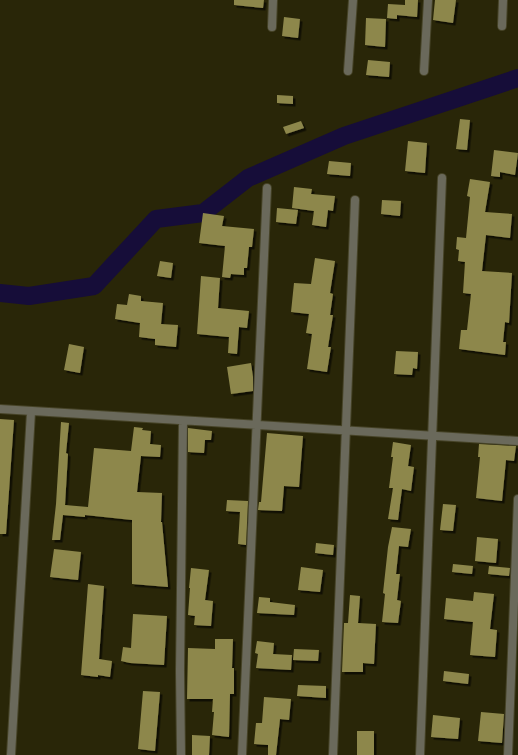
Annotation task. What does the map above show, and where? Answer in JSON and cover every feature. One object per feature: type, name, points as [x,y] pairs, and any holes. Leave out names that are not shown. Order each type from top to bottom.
[{"type":"street","points":[[272,28],[273,0]]},
{"type":"street","points":[[348,71],[352,0]]},
{"type":"street","points":[[424,70],[428,0]]},
{"type":"street","points":[[502,26],[503,0]]},
{"type":"street","points":[[420,755],[442,178]]},
{"type":"street","points":[[242,755],[267,188]]},
{"type":"street","points":[[333,755],[355,200]]},
{"type":"street","points":[[0,409],[518,441]]},
{"type":"street","points":[[10,755],[31,412]]},
{"type":"street","points":[[181,755],[180,671],[183,421]]},
{"type":"street","points":[[508,755],[518,499]]},
{"type":"building","points":[[234,0],[264,0],[263,8],[234,5]]},
{"type":"building","points":[[405,0],[418,0],[417,17],[397,15],[397,19],[387,18],[388,4],[405,5]]},
{"type":"building","points":[[435,0],[456,0],[453,23],[433,20]]},
{"type":"building","points":[[284,17],[300,19],[298,38],[282,36]]},
{"type":"building","points":[[366,18],[386,19],[385,47],[365,45]]},
{"type":"building","points":[[368,60],[390,62],[389,77],[366,75]]},
{"type":"building","points":[[277,95],[293,96],[293,104],[277,103]]},
{"type":"building","points":[[460,119],[470,120],[467,150],[456,149]]},
{"type":"building","points":[[301,121],[304,128],[286,134],[283,127]]},
{"type":"building","points":[[408,141],[427,143],[425,173],[405,171]]},
{"type":"building","points":[[494,150],[518,153],[515,175],[500,172],[500,177],[491,176]]},
{"type":"building","points":[[329,161],[351,163],[350,176],[327,174]]},
{"type":"building","points":[[470,179],[490,182],[485,212],[512,214],[510,238],[486,235],[482,271],[512,273],[509,323],[505,322],[503,342],[506,342],[505,355],[459,349],[461,330],[467,330],[471,294],[463,293],[465,262],[458,261],[459,250],[456,249],[457,237],[466,238],[470,197],[467,196]]},
{"type":"building","points":[[294,187],[312,189],[311,194],[335,196],[333,211],[328,210],[326,227],[312,225],[314,211],[292,208]]},
{"type":"building","points":[[382,200],[401,201],[400,216],[381,214]]},
{"type":"building","points":[[277,208],[298,210],[296,224],[276,222]]},
{"type":"building","points":[[203,213],[224,216],[222,226],[254,229],[252,247],[249,247],[247,268],[244,268],[244,275],[231,274],[230,278],[222,277],[225,246],[199,243]]},
{"type":"building","points":[[315,258],[335,261],[330,293],[333,294],[330,315],[333,315],[328,347],[331,347],[327,372],[307,369],[312,334],[306,333],[309,314],[291,312],[294,283],[311,284]]},
{"type":"building","points":[[160,261],[173,263],[171,278],[157,276]]},
{"type":"building","points":[[201,276],[220,278],[218,308],[249,311],[247,328],[239,327],[237,354],[228,353],[229,337],[197,334]]},
{"type":"building","points":[[129,294],[141,296],[141,301],[163,303],[161,324],[178,325],[176,347],[155,345],[155,339],[139,337],[140,323],[115,319],[117,304],[127,305]]},
{"type":"building","points":[[69,344],[84,347],[80,373],[64,370]]},
{"type":"building","points":[[396,351],[418,352],[417,369],[413,368],[412,375],[394,374]]},
{"type":"building","points":[[251,363],[253,391],[231,394],[227,367]]},
{"type":"building","points":[[0,419],[14,420],[6,534],[0,534]]},
{"type":"building","points":[[61,422],[69,423],[66,453],[68,454],[65,505],[88,507],[94,448],[131,451],[134,427],[151,431],[150,444],[161,445],[160,457],[141,456],[137,492],[162,493],[161,522],[168,587],[132,584],[132,520],[85,515],[85,517],[63,515],[60,540],[52,540],[56,504]]},
{"type":"building","points":[[188,428],[212,431],[211,440],[205,440],[204,453],[188,452]]},
{"type":"building","points":[[267,433],[303,436],[299,487],[284,486],[282,511],[258,510],[259,502],[261,502]]},
{"type":"building","points":[[393,442],[411,445],[408,466],[414,467],[411,491],[402,489],[398,520],[388,519],[393,488],[389,488],[393,457],[391,457]]},
{"type":"building","points":[[479,444],[516,446],[514,461],[506,460],[502,501],[476,498],[480,457],[478,457]]},
{"type":"building","points":[[227,500],[248,501],[246,545],[238,544],[240,512],[226,511]]},
{"type":"building","points":[[443,504],[456,505],[453,531],[440,530]]},
{"type":"building","points":[[392,527],[411,529],[408,547],[399,546],[396,574],[400,574],[397,600],[401,601],[398,623],[382,622],[385,594],[383,593],[388,547]]},
{"type":"building","points":[[477,537],[498,539],[496,563],[475,561]]},
{"type":"building","points":[[316,543],[334,545],[333,555],[315,553]]},
{"type":"building","points":[[54,549],[81,552],[78,580],[50,577]]},
{"type":"building","points":[[453,564],[473,566],[472,574],[452,572]]},
{"type":"building","points":[[489,566],[510,568],[509,576],[488,574]]},
{"type":"building","points":[[301,567],[323,570],[320,592],[298,590]]},
{"type":"building","points":[[191,568],[209,570],[205,600],[213,601],[211,626],[194,625],[195,616],[188,615]]},
{"type":"building","points":[[88,584],[104,586],[99,659],[112,661],[110,677],[81,675]]},
{"type":"building","points":[[474,592],[494,594],[490,629],[497,630],[495,657],[470,655],[473,622],[444,619],[446,598],[473,601]]},
{"type":"building","points":[[350,595],[360,596],[358,623],[376,624],[374,664],[363,663],[363,672],[342,672],[344,623],[348,623]]},
{"type":"building","points":[[259,597],[270,598],[270,602],[295,605],[294,615],[257,613]]},
{"type":"building","points":[[133,614],[167,616],[164,665],[121,661],[123,647],[131,648]]},
{"type":"building","points":[[215,639],[233,639],[232,668],[234,668],[234,694],[230,694],[229,737],[212,735],[214,712],[212,712],[213,699],[187,699],[188,648],[215,649]]},
{"type":"building","points":[[257,641],[274,643],[273,654],[292,655],[291,670],[256,668],[258,654],[255,653]]},
{"type":"building","points":[[294,649],[319,650],[318,661],[293,660]]},
{"type":"building","points":[[444,671],[469,674],[468,684],[443,681]]},
{"type":"building","points":[[298,685],[326,686],[326,698],[297,696]]},
{"type":"building","points":[[143,691],[160,692],[155,751],[138,749]]},
{"type":"building","points":[[264,697],[291,699],[289,720],[280,719],[276,755],[268,755],[268,745],[254,744],[256,723],[262,723]]},
{"type":"building","points":[[481,712],[504,714],[502,743],[478,741]]},
{"type":"building","points":[[433,715],[460,718],[458,739],[431,737]]},
{"type":"building","points":[[357,731],[374,731],[374,755],[357,755]]},
{"type":"building","points":[[192,735],[210,736],[209,755],[192,755]]},
{"type":"waterway","points":[[0,293],[29,296],[94,286],[156,219],[203,213],[248,178],[344,136],[518,78]]}]
